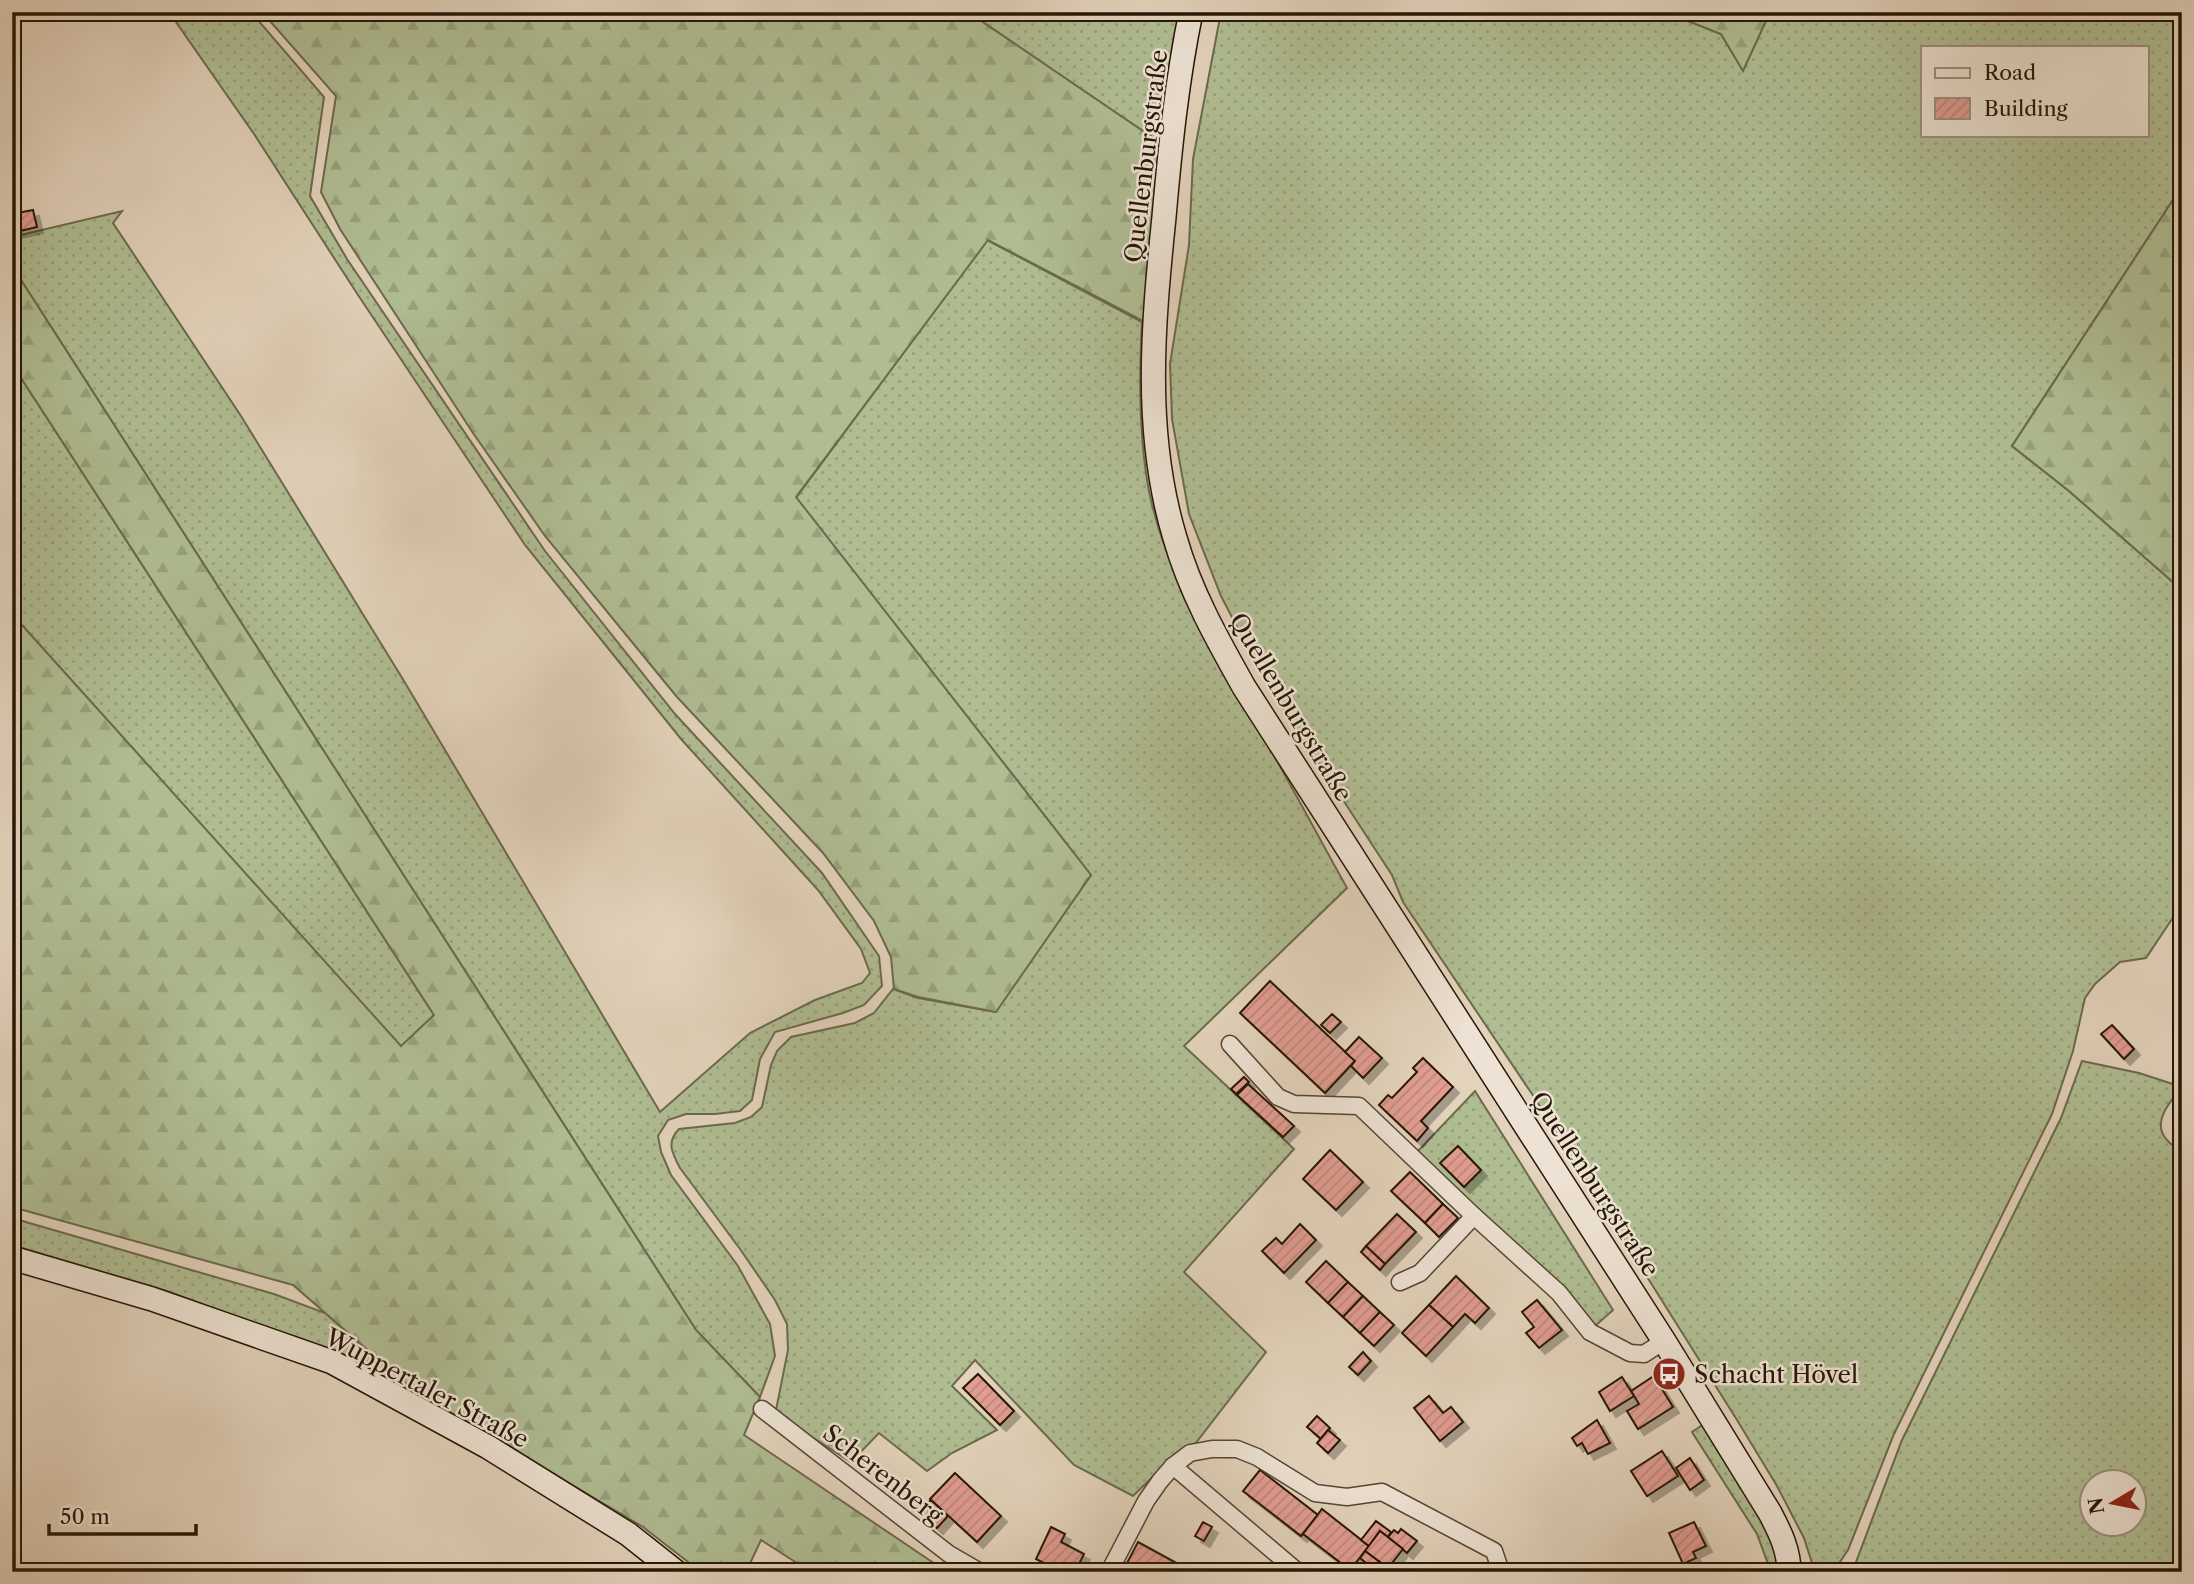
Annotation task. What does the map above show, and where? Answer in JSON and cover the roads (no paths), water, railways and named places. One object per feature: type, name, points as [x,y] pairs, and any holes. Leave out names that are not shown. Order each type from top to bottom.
[{"type":"street","name":"Quellenburgstraße","points":[[1191,12],[1168,167],[1154,318],[1153,403],[1155,447],[1175,538],[1194,591],[1244,687],[1664,1341],[1770,1513],[1786,1549],[1789,1572]]},
{"type":"street","points":[[1230,1044],[1278,1097],[1294,1104],[1359,1106],[1559,1293],[1590,1332],[1630,1353],[1644,1354],[1664,1341]]},
{"type":"street","points":[[1400,1282],[1420,1273],[1474,1216]]},
{"type":"street","name":"Wuppertaler Straße","points":[[12,1258],[152,1299],[332,1362],[488,1447],[628,1534],[676,1572]]},
{"type":"street","name":"Scherenberg","points":[[762,1409],[949,1554],[980,1572]]},
{"type":"street","points":[[1109,1572],[1146,1501],[1173,1466],[1191,1453],[1212,1449],[1237,1449],[1257,1457],[1315,1493],[1347,1497],[1382,1492],[1494,1551],[1501,1572]]},
{"type":"street","points":[[1173,1466],[1298,1572]]},
{"type":"place","name":"Schacht Hövel","points":[[1669,1374]]}]
